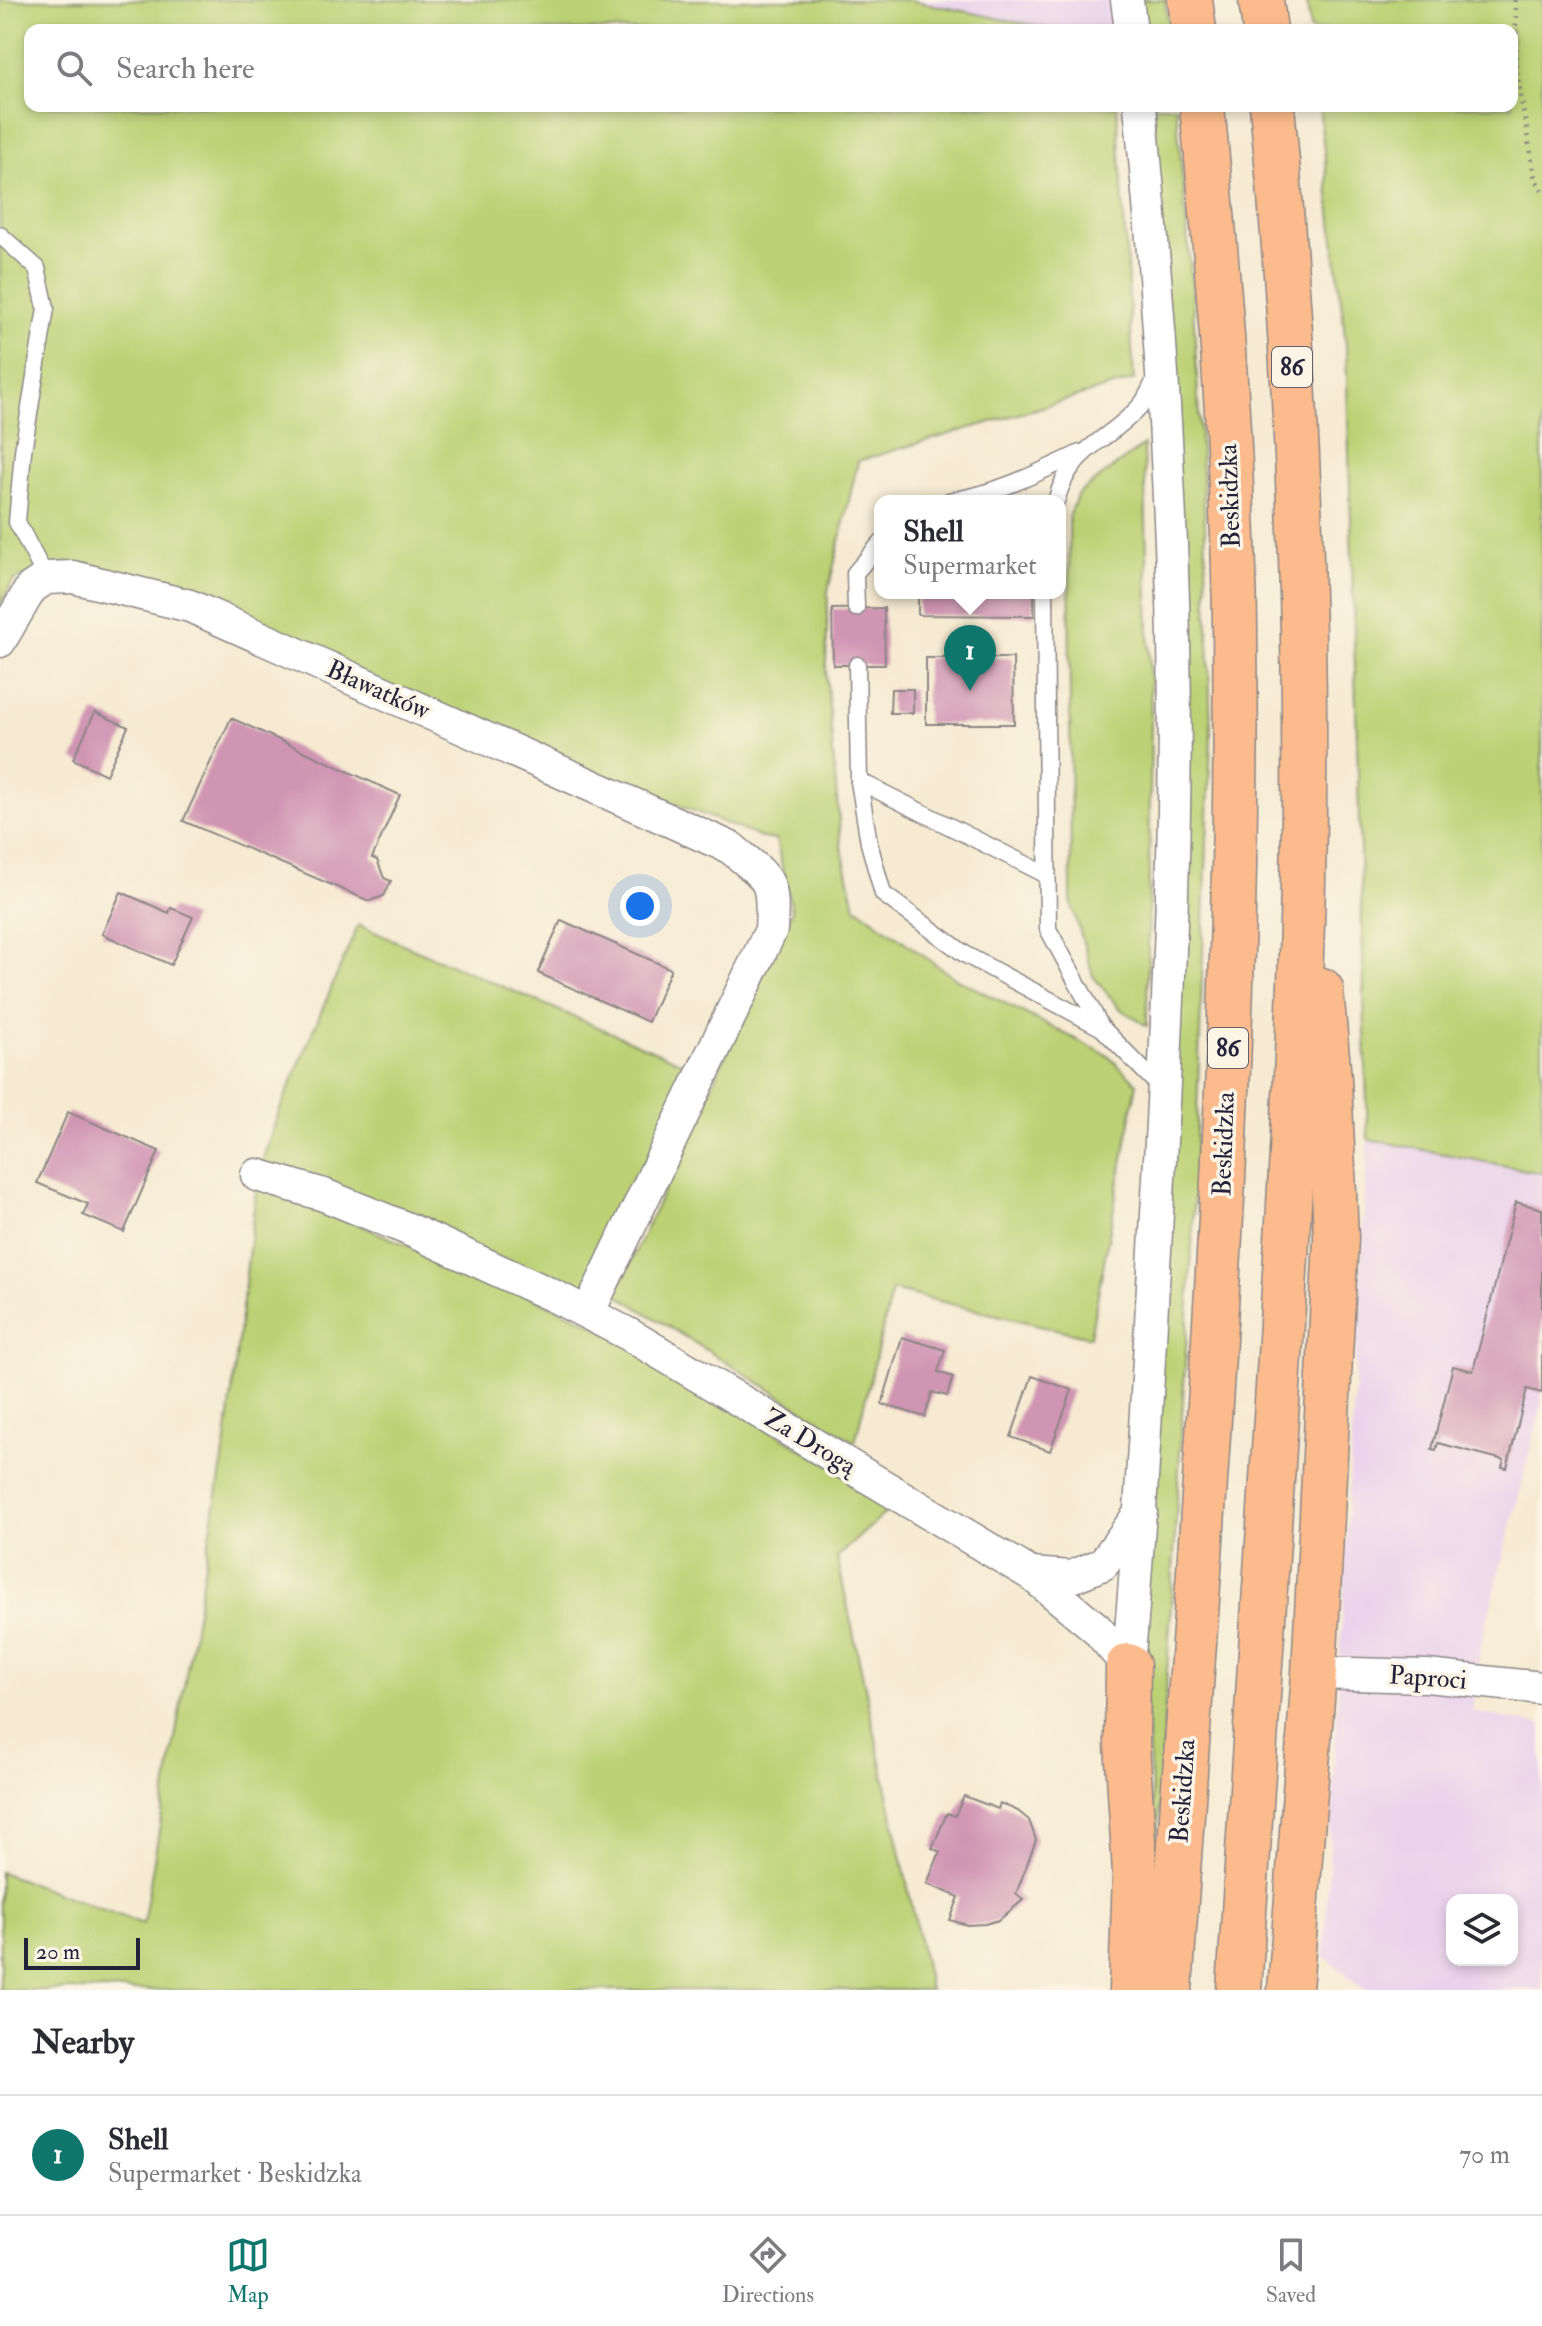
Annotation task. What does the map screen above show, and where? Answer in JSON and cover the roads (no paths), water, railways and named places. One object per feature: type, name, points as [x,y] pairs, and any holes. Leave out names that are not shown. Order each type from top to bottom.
[{"type":"main road","points":[[1190,0],[1193,24]]},
{"type":"main road","points":[[1261,0],[1264,24]]},
{"type":"main road","name":"Beskidzka","points":[[1170,1990],[1220,1222],[1235,808],[1235,625],[1229,449],[1202,112]]},
{"type":"main road","name":"86","points":[[1239,1990],[1288,1222],[1304,809],[1304,628],[1297,448],[1272,112]]},
{"type":"main road","points":[[1290,1990],[1314,1673],[1336,1238],[1329,1079],[1304,809]]},
{"type":"main road","points":[[1128,1666],[1127,1743],[1135,1873],[1131,1990]]},
{"type":"street","points":[[1127,0],[1130,24]]},
{"type":"street","points":[[1128,1666],[1141,1512],[1164,1091],[1173,852],[1173,603],[1167,438],[1141,112]]},
{"type":"street","name":"Bławatków","points":[[46,578],[73,577],[190,606],[731,848],[767,878],[773,896],[771,930],[588,1313]]},
{"type":"street","points":[[0,641],[31,588],[46,578]]},
{"type":"street","name":"Za Drogą","points":[[257,1175],[324,1195],[408,1229],[588,1313],[1031,1574],[1096,1628],[1128,1666]]},
{"type":"street","name":"Za Drogą","points":[[1031,1574],[1071,1577],[1103,1564],[1141,1512]]},
{"type":"street","name":"Paproci","points":[[1314,1673],[1427,1676],[1542,1688]]},
{"type":"lane","points":[[0,235],[37,268],[46,308],[23,451],[17,522],[46,578]]},
{"type":"lane","points":[[978,495],[1024,479],[1082,452],[1117,428],[1143,403],[1160,369]]},
{"type":"lane","points":[[1058,495],[1062,479],[1082,452]]},
{"type":"lane","points":[[856,608],[855,573],[874,551]]},
{"type":"lane","points":[[1045,599],[1048,929],[1101,1027],[1164,1091]]},
{"type":"lane","points":[[857,665],[859,781],[869,843],[883,894],[966,955],[1101,1027]]},
{"type":"lane","points":[[859,781],[1047,875]]},
{"type":"place","name":"Shell","points":[[970,691]]}]
